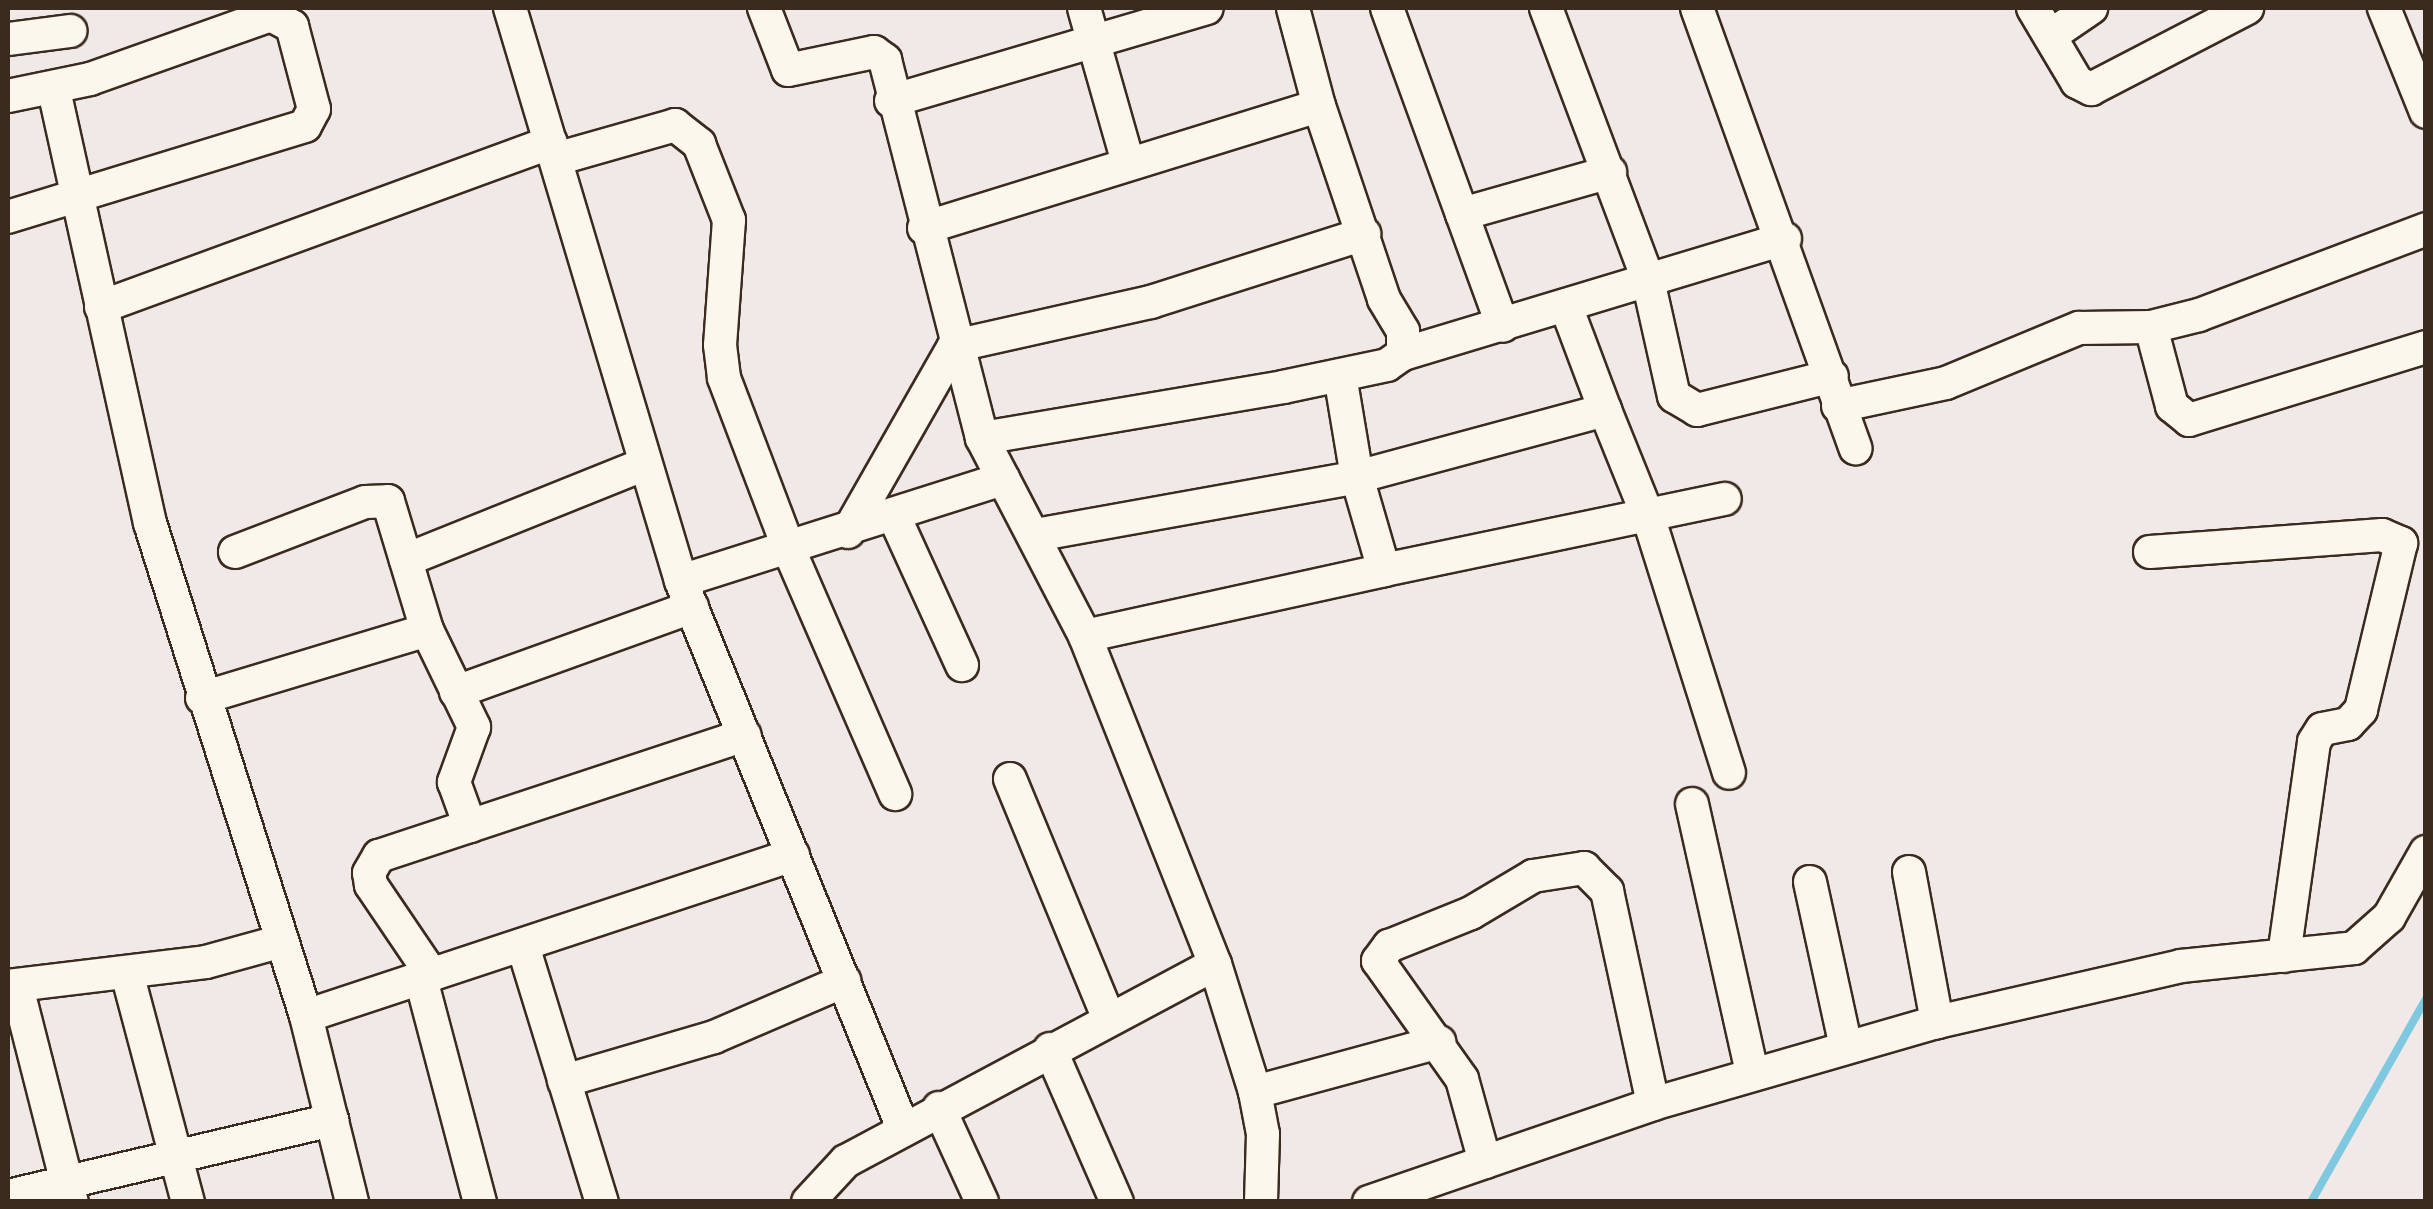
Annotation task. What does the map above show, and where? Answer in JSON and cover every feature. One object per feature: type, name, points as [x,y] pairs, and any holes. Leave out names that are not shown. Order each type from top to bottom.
[{"type":"street","points":[[510,8],[642,465],[687,594],[903,1128]]},
{"type":"street","points":[[765,8],[788,70],[874,52],[885,60],[891,101],[954,346],[982,438],[1036,535],[1085,636],[1215,964],[1255,1092],[1263,1134],[1261,1202]]},
{"type":"street","points":[[1084,8],[1128,162]]},
{"type":"street","points":[[891,101],[1207,8]]},
{"type":"street","points":[[1294,8],[1318,106],[1384,299],[1403,331],[1403,354]]},
{"type":"street","points":[[1387,8],[1503,326]]},
{"type":"street","points":[[1546,8],[1648,280],[1674,396],[1684,406],[1697,410],[1835,391],[1946,383],[2079,328],[2151,327],[2303,279],[2426,229]]},
{"type":"street","points":[[1696,8],[1784,238],[1855,448]]},
{"type":"street","points":[[2092,8],[2041,22],[2077,82],[2091,89],[2247,8]]},
{"type":"street","points":[[2384,8],[2426,112]]},
{"type":"street","points":[[8,96],[54,90],[271,16],[292,26],[314,109],[305,126],[8,217]]},
{"type":"street","points":[[8,39],[70,32]]},
{"type":"street","points":[[54,90],[150,523],[202,698],[306,1016],[352,1202]]},
{"type":"street","points":[[924,228],[1318,106]]},
{"type":"street","points":[[101,307],[553,151],[675,126],[699,144],[729,220],[720,344],[724,378],[790,552],[895,794]]},
{"type":"street","points":[[1462,214],[1610,172]]},
{"type":"street","points":[[848,532],[954,346],[1135,306],[1364,234]]},
{"type":"street","points":[[982,438],[1387,365],[1403,354],[1784,238]]},
{"type":"street","points":[[1566,306],[1649,519],[1730,773]]},
{"type":"street","points":[[2151,327],[2172,406],[2190,420],[2426,347]]},
{"type":"street","points":[[1340,374],[1357,477],[1384,570]]},
{"type":"street","points":[[1036,535],[1357,477],[1605,410]]},
{"type":"street","points":[[406,560],[642,465]]},
{"type":"street","points":[[456,692],[790,552],[1003,479]]},
{"type":"street","points":[[235,552],[377,498],[394,510],[427,630],[474,727],[454,782],[470,826]]},
{"type":"street","points":[[1085,636],[1384,570],[1649,519],[1724,499]]},
{"type":"street","points":[[894,516],[962,664]]},
{"type":"street","points":[[2150,552],[2382,535],[2402,543],[2361,710],[2348,724],[2322,729],[2314,742],[2284,956]]},
{"type":"street","points":[[202,698],[427,630]]},
{"type":"street","points":[[480,1202],[427,977],[369,873],[380,856],[744,735]]},
{"type":"street","points":[[1010,779],[1110,1019]]},
{"type":"street","points":[[1692,804],[1752,1073]]},
{"type":"street","points":[[1369,1202],[1653,1104],[1938,1022],[2146,973],[2354,948],[2374,936],[2426,852]]},
{"type":"street","points":[[306,1016],[794,855]]},
{"type":"street","points":[[1485,1162],[1462,1079],[1439,1042],[1382,971],[1382,952],[1533,876],[1584,868],[1607,892],[1653,1104]]},
{"type":"street","points":[[1909,872],[1938,1022]]},
{"type":"street","points":[[1810,882],[1846,1047]]},
{"type":"street","points":[[69,1190],[12,987],[126,974],[282,941]]},
{"type":"street","points":[[523,946],[602,1202]]},
{"type":"street","points":[[808,1202],[846,1160],[1215,964]]},
{"type":"street","points":[[126,974],[188,1202]]},
{"type":"street","points":[[564,1081],[714,1037],[844,981]]},
{"type":"street","points":[[1255,1092],[1439,1042]]},
{"type":"street","points":[[1050,1049],[1116,1202]]},
{"type":"street","points":[[939,1108],[982,1202]]},
{"type":"street","points":[[8,1196],[69,1190],[177,1154],[332,1120]]},
{"type":"waterway","points":[[2311,1202],[2426,999]]}]
